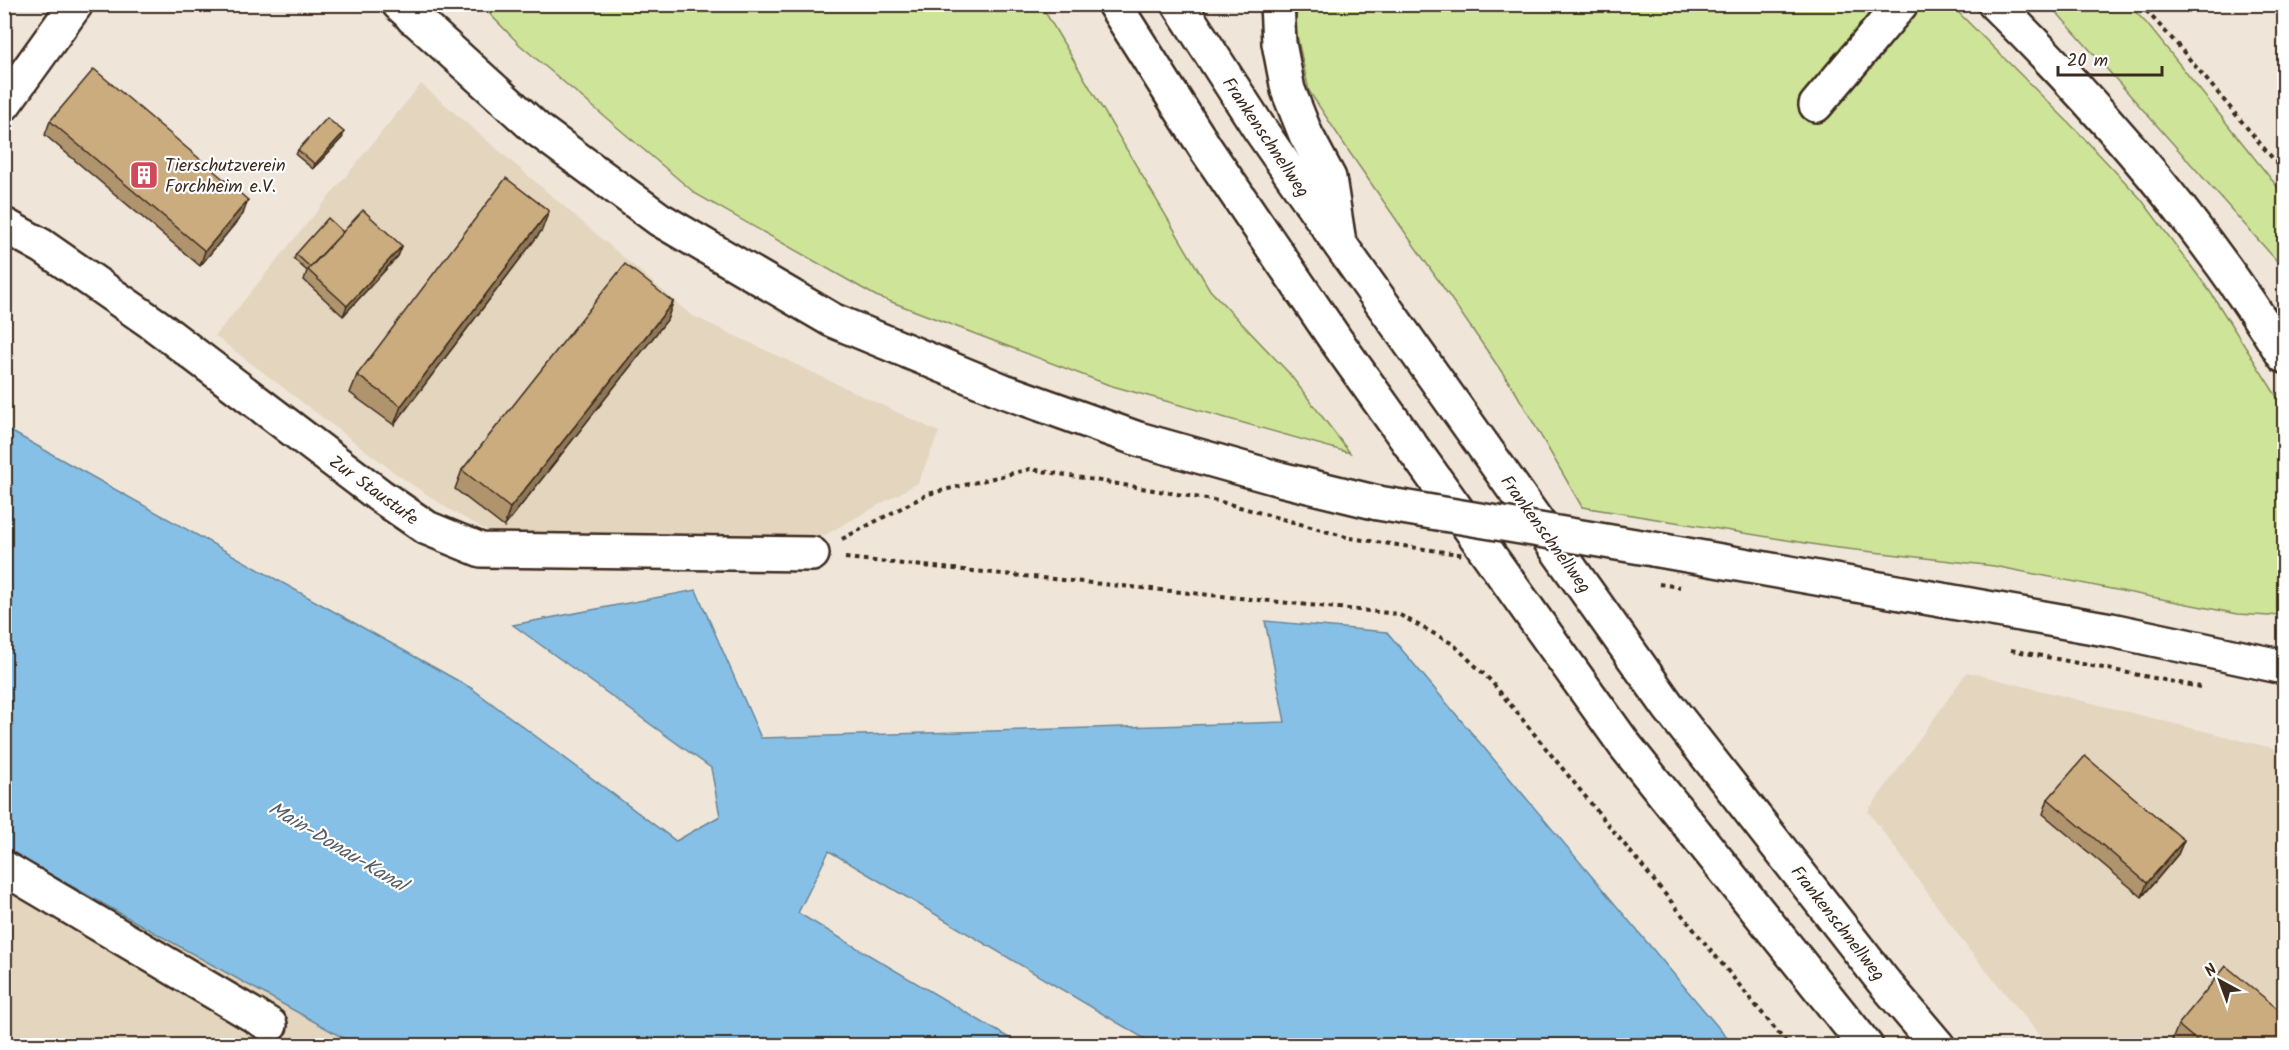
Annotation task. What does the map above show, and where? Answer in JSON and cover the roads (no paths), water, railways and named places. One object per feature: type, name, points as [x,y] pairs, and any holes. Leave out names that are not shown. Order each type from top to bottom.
[{"type":"main road","points":[[4,104],[76,4]]},
{"type":"main road","points":[[1114,4],[1206,148],[1335,339],[1624,744],[1866,1046]]},
{"type":"main road","name":"Frankenschnellweg","points":[[1179,4],[1259,128],[1339,243],[1668,706],[1883,981],[1938,1046]]},
{"type":"main road","points":[[1277,4],[1279,43],[1288,90],[1306,135],[1329,178],[1339,243]]},
{"type":"main road","points":[[1816,105],[1901,4]]},
{"type":"main road","points":[[1995,4],[2078,89],[2171,196],[2284,356]]},
{"type":"main road","points":[[406,9],[537,129],[659,219],[832,320],[1004,392],[1138,439],[1280,480],[1378,503],[2111,630],[2284,667]]},
{"type":"main road","name":"Zur Staustufe","points":[[4,225],[42,246],[154,324],[379,495],[438,533],[481,550],[812,554]]},
{"type":"main road","points":[[4,868],[270,1025]]},
{"type":"water","name":"Main-Donau-Kanal","points":[[5,428],[471,688],[676,841],[720,816],[711,768],[513,625],[696,590],[761,738],[1285,722],[1265,621],[1387,632],[1733,1045],[1155,1045],[829,851],[798,913],[1021,1045],[356,1045],[5,849]]},
{"type":"place","name":"Tierschutzverein Forchheim e.V.","points":[[144,175]]}]
